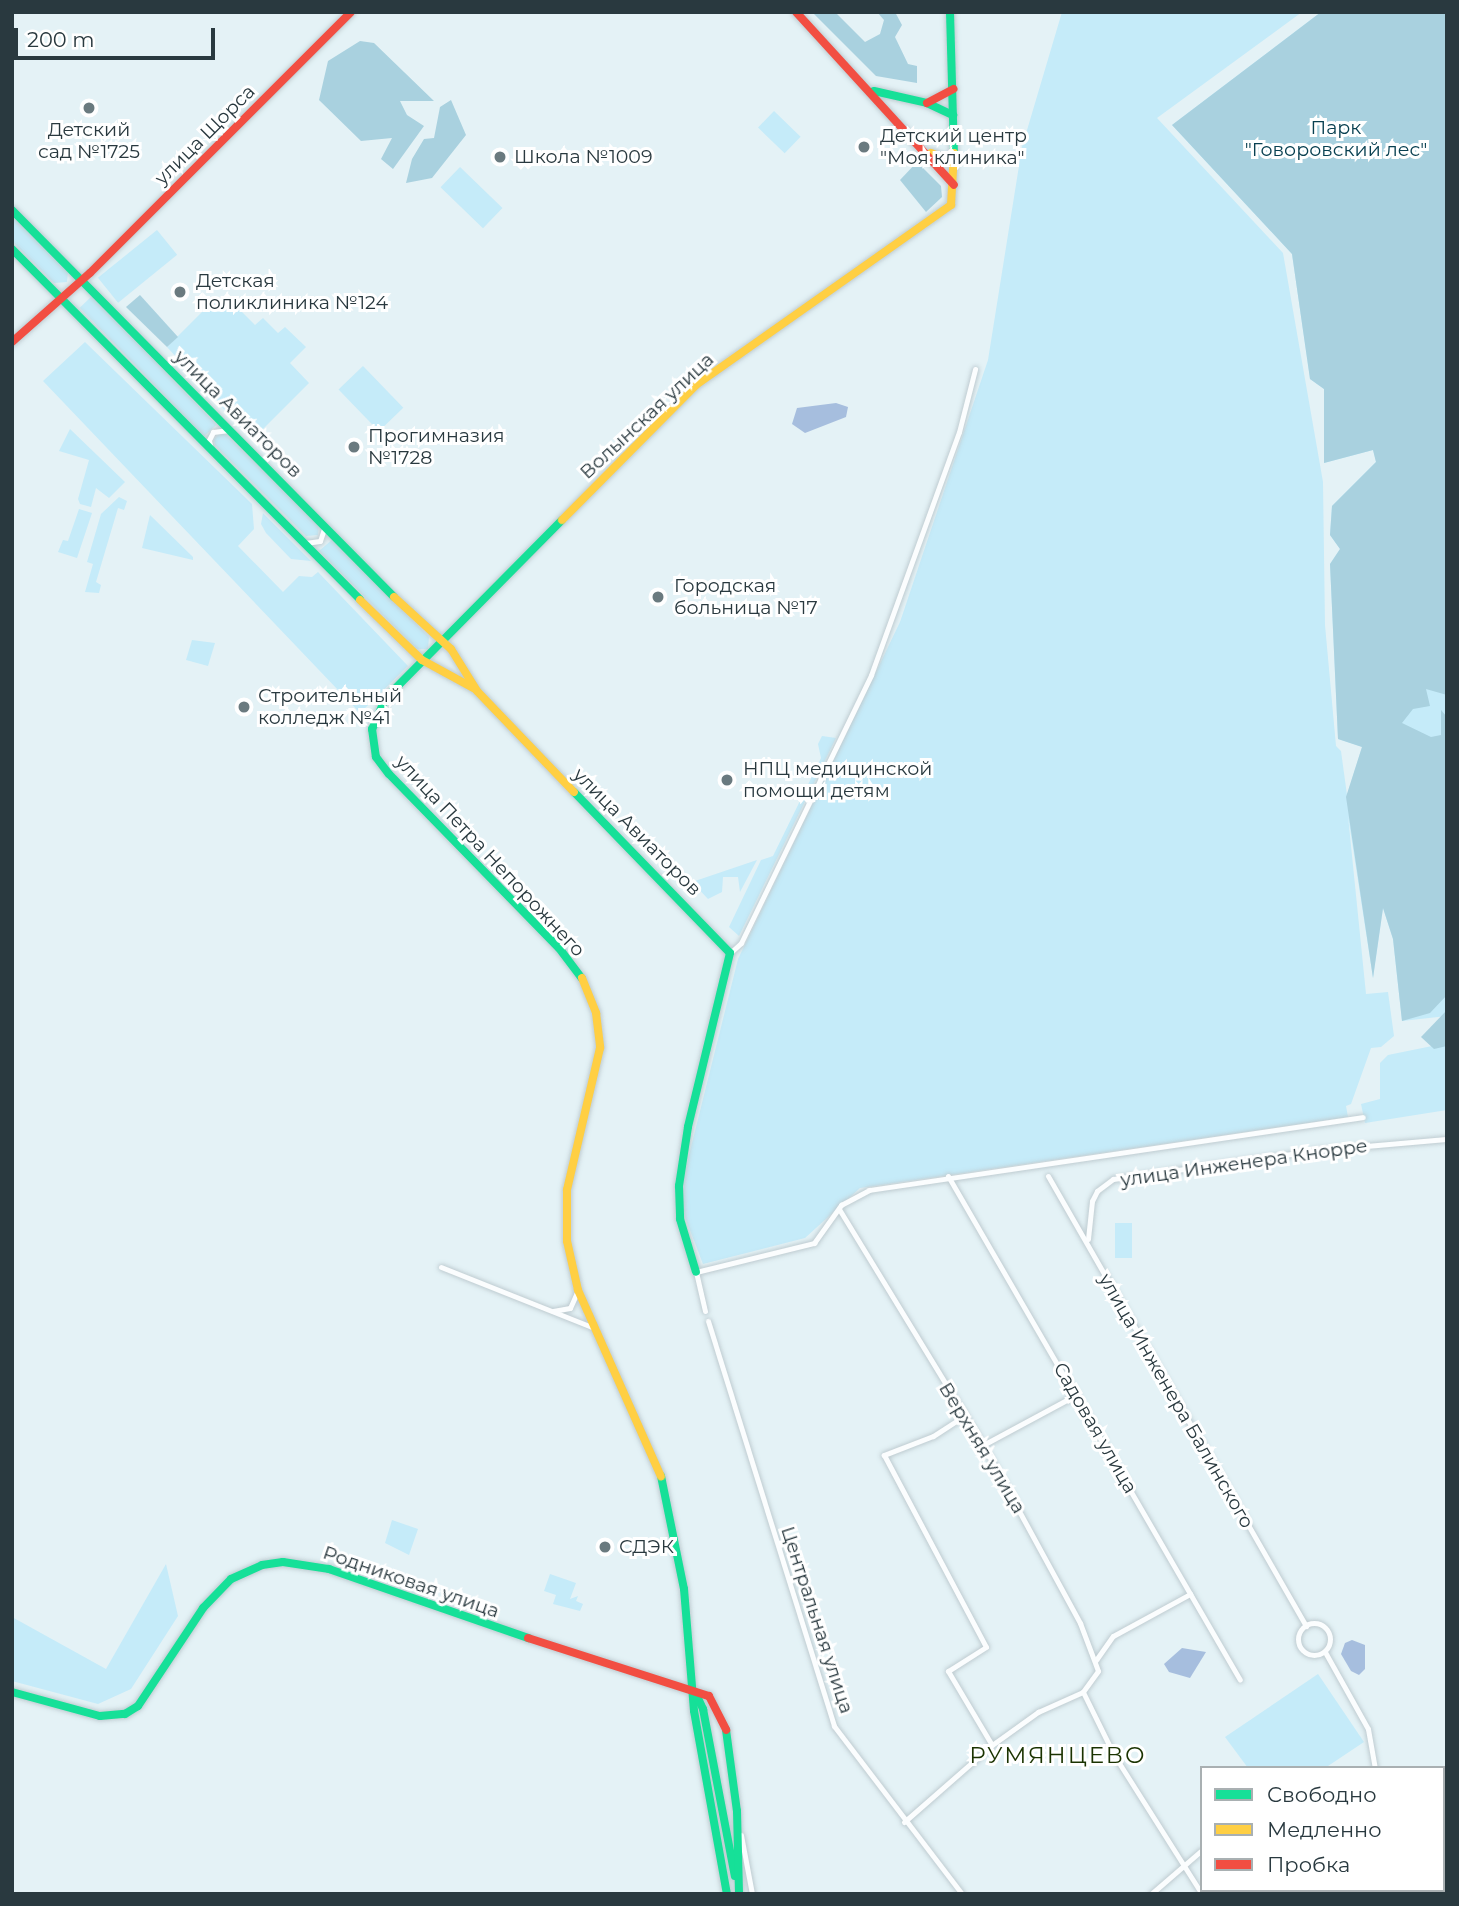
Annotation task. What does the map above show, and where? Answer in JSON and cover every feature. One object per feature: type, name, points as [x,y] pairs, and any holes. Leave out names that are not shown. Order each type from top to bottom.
[{"type":"street","name":"улица Щорса","points":[[12,342],[61,301],[351,12]]},
{"type":"street","points":[[796,12],[926,149],[954,185]]},
{"type":"street","points":[[950,12],[954,185]]},
{"type":"street","points":[[867,85],[888,96],[927,103],[953,115]]},
{"type":"street","points":[[927,103],[947,96],[953,89]]},
{"type":"street","points":[[926,149],[945,159],[954,156]]},
{"type":"street","name":"Волынская улица","points":[[440,642],[696,385],[951,205],[954,185]]},
{"type":"street","name":"улица Авиаторов","points":[[12,210],[440,642],[451,649],[477,691],[730,953]]},
{"type":"street","name":"улица Авиаторов","points":[[12,249],[422,660],[477,691]]},
{"type":"street","points":[[705,1311],[680,1219],[680,1186],[688,1127],[730,953],[741,943],[871,676],[959,432],[975,369]]},
{"type":"street","points":[[212,450],[209,440],[214,432],[232,431]]},
{"type":"street","points":[[302,542],[320,541],[325,531],[323,521]]},
{"type":"street","points":[[422,660],[440,642]]},
{"type":"street","name":"улица Петра Непорожнего","points":[[422,660],[377,709],[372,729],[376,757],[559,948],[583,979],[596,1013],[600,1048],[566,1190],[567,1241],[578,1290],[653,1453],[669,1501],[679,1546],[696,1694],[694,1711],[727,1894]]},
{"type":"street","points":[[696,1272],[814,1243],[839,1209],[869,1190],[948,1176],[1363,1116]]},
{"type":"street","name":"улица Инженера Кнорре","points":[[1088,1241],[1092,1201],[1097,1191],[1113,1179],[1320,1150],[1447,1139]]},
{"type":"street","name":"Садовая улица","points":[[948,1176],[1240,1681]]},
{"type":"street","name":"улица Инженера Балинского","points":[[1048,1176],[1088,1241],[1102,1276],[1306,1626]]},
{"type":"street","name":"Верхняя улица","points":[[839,1209],[983,1445],[1080,1623],[1096,1660]]},
{"type":"street","points":[[441,1267],[594,1328]]},
{"type":"street","points":[[553,1311],[570,1308],[578,1290]]},
{"type":"street","name":"Центральная улица","points":[[708,1321],[834,1726],[904,1822],[962,1894]]},
{"type":"street","points":[[983,1445],[1076,1395]]},
{"type":"street","points":[[964,1416],[933,1436],[884,1455],[986,1647],[948,1671],[992,1745]]},
{"type":"street","name":"Родниковая улица","points":[[12,1692],[100,1716],[125,1714],[138,1706],[220,1587],[245,1571],[283,1562],[329,1569],[696,1694]]},
{"type":"street","points":[[904,1822],[992,1745],[1038,1712],[1083,1692],[1094,1681],[1096,1660],[1113,1636],[1190,1594]]},
{"type":"street","name":"улица Инженера Балинского","points":[[1317,1624],[1326,1629],[1330,1639],[1325,1652],[1314,1656],[1302,1650],[1298,1637],[1306,1626],[1317,1624]]},
{"type":"street","name":"улица Инженера Балинского","points":[[1325,1652],[1368,1729],[1375,1766]]},
{"type":"street","points":[[1083,1692],[1114,1755],[1200,1891]]},
{"type":"street","points":[[696,1694],[709,1696],[724,1719],[752,1894]]},
{"type":"street","name":"улица Петра Непорожнего","points":[[696,1694],[703,1709],[739,1894]]},
{"type":"street","points":[[737,1811],[739,1894]]},
{"type":"street","points":[[1151,1894],[1200,1852]]},
{"type":"green space","points":[[812,12],[835,12],[865,42],[880,34],[884,20],[877,12],[895,12],[902,25],[895,37],[908,64],[917,66],[917,83],[876,76]]},
{"type":"green space","points":[[1062,12],[1302,12],[1157,118],[1283,253],[1323,482],[1325,625],[1336,746],[1341,751],[1347,795],[1362,747],[1338,739],[1330,564],[1340,549],[1330,535],[1332,506],[1376,462],[1373,450],[1324,463],[1324,389],[1310,379],[1292,254],[1172,125],[1321,12],[1447,12],[1447,1016],[1402,1021],[1393,939],[1383,908],[1373,978],[1348,816],[1366,994],[1388,992],[1394,1036],[1381,1047],[1371,1048],[1351,1104],[1346,1106],[1348,1117],[860,1188],[805,1238],[703,1264],[678,1199],[738,959],[900,622],[988,360],[1022,147]]},
{"type":"green space","name":"Парк \"Говоровский лес\"","points":[[1321,12],[1447,12],[1447,695],[1426,689],[1430,706],[1413,709],[1402,723],[1431,737],[1441,735],[1441,710],[1447,717],[1447,995],[1430,1013],[1402,1021],[1393,939],[1383,908],[1373,978],[1346,797],[1362,747],[1338,739],[1330,564],[1340,549],[1330,535],[1332,506],[1376,462],[1373,450],[1324,463],[1324,389],[1310,379],[1292,254],[1172,125]]},
{"type":"green space","points":[[360,41],[374,43],[434,101],[400,101],[407,115],[424,126],[393,169],[381,159],[392,138],[361,141],[319,100],[328,61]]},
{"type":"green space","points":[[451,100],[466,135],[432,178],[406,183],[412,159],[424,139],[434,138],[440,107]]},
{"type":"green space","points":[[774,111],[801,137],[785,153],[758,128]]},
{"type":"green space","points":[[917,162],[941,186],[942,197],[926,212],[900,180]]},
{"type":"green space","points":[[460,167],[502,208],[483,228],[441,187]]},
{"type":"green space","points":[[12,215],[68,271],[67,282],[54,283],[12,241]]},
{"type":"green space","points":[[157,230],[177,255],[118,303],[98,278]]},
{"type":"green space","points":[[140,295],[178,337],[167,347],[126,307]]},
{"type":"green space","points":[[92,296],[216,425],[204,437],[80,308]]},
{"type":"green space","points":[[229,299],[255,325],[263,318],[278,333],[285,327],[306,347],[290,363],[309,383],[252,440],[167,347],[214,300]]},
{"type":"green space","points":[[85,342],[252,504],[254,529],[238,546],[283,592],[299,576],[312,577],[318,572],[408,666],[360,713],[43,381]]},
{"type":"green space","points":[[363,366],[403,408],[379,431],[339,390]]},
{"type":"green space","points":[[70,429],[125,482],[109,498],[96,488],[91,507],[80,504],[78,499],[89,460],[59,451]]},
{"type":"green space","points":[[222,431],[319,524],[318,535],[306,536],[215,445],[214,439]]},
{"type":"green space","points":[[119,497],[127,501],[124,510],[118,508],[96,582],[101,585],[99,593],[85,592],[93,564],[87,562],[101,514]]},
{"type":"green space","points":[[79,509],[92,513],[77,558],[58,552],[63,540],[68,541]]},
{"type":"green space","points":[[263,513],[311,561],[291,559],[266,533],[261,524]]},
{"type":"green space","points":[[150,515],[193,557],[193,560],[142,548]]},
{"type":"green space","points":[[333,539],[429,637],[428,649],[417,649],[319,551]]},
{"type":"green space","points":[[192,640],[215,643],[208,666],[186,660]]},
{"type":"green space","points":[[822,736],[836,738],[739,936],[729,927],[761,860],[773,856],[821,758],[818,744]]},
{"type":"green space","points":[[757,860],[740,892],[738,877],[723,877],[722,892],[708,899],[692,882]]},
{"type":"green space","points":[[1447,1010],[1447,1046],[1434,1049],[1421,1037]]},
{"type":"green space","points":[[1447,1043],[1447,1110],[1365,1123],[1361,1104],[1380,1099],[1380,1063],[1388,1055]]},
{"type":"green space","points":[[1115,1223],[1132,1223],[1132,1258],[1115,1258]]},
{"type":"green space","points":[[392,1520],[418,1529],[409,1555],[385,1543]]},
{"type":"green space","points":[[166,1564],[178,1616],[131,1689],[98,1704],[12,1681],[12,1617],[106,1669]]},
{"type":"green space","points":[[550,1574],[576,1583],[570,1599],[578,1596],[576,1601],[583,1604],[580,1611],[553,1604],[556,1595],[544,1591]]},
{"type":"green space","points":[[1318,1674],[1364,1742],[1328,1766],[1247,1766],[1225,1737]]},
{"type":"shaded area","points":[[836,403],[848,407],[846,417],[805,433],[792,424],[797,408]]},
{"type":"shaded area","points":[[1352,1640],[1365,1645],[1365,1669],[1359,1675],[1351,1671],[1341,1654],[1345,1643]]},
{"type":"shaded area","points":[[1182,1648],[1206,1652],[1190,1678],[1169,1672],[1164,1664]]},
{"type":"traffic: fast","points":[[950,12],[954,153]]},
{"type":"traffic: fast","points":[[874,91],[927,103],[953,115]]},
{"type":"traffic: fast","points":[[12,210],[394,597]]},
{"type":"traffic: fast","points":[[12,249],[360,600]]},
{"type":"traffic: fast","points":[[562,520],[385,699],[372,729],[376,757],[389,774],[559,948],[582,978]]},
{"type":"traffic: fast","points":[[574,792],[730,953],[688,1127],[679,1186],[680,1219],[696,1272]]},
{"type":"traffic: fast","points":[[661,1476],[684,1589],[694,1711],[727,1894]]},
{"type":"traffic: fast","points":[[12,1692],[100,1716],[125,1714],[138,1706],[203,1608],[231,1579],[262,1565],[283,1562],[329,1569],[528,1638]]},
{"type":"traffic: fast","points":[[696,1694],[703,1709],[735,1876]]},
{"type":"traffic: fast","points":[[726,1730],[737,1811],[739,1894]]},
{"type":"traffic: slow","points":[[931,153],[945,159],[954,156]]},
{"type":"traffic: slow","points":[[562,520],[696,385],[951,205],[954,153]]},
{"type":"traffic: slow","points":[[394,597],[451,649],[477,691],[574,792]]},
{"type":"traffic: slow","points":[[360,600],[422,660],[475,689]]},
{"type":"traffic: slow","points":[[582,978],[596,1013],[600,1048],[567,1190],[567,1241],[578,1290],[661,1476]]},
{"type":"traffic: jam","points":[[12,342],[90,273],[351,12]]},
{"type":"traffic: jam","points":[[796,12],[954,185]]},
{"type":"traffic: jam","points":[[927,103],[953,89]]},
{"type":"traffic: jam","points":[[528,1638],[709,1696],[726,1730]]},
{"type":"place","name":"Детский сад №1725","points":[[89,108]]},
{"type":"place","name":"Детский центр \"Моя клиника\"","points":[[864,147]]},
{"type":"place","name":"Школа №1009","points":[[500,157]]},
{"type":"place","name":"Детская поликлиника №124","points":[[180,292]]},
{"type":"place","name":"Прогимназия №1728","points":[[354,447]]},
{"type":"place","name":"Городская больница №17","points":[[658,597]]},
{"type":"place","name":"Строительный колледж №41","points":[[244,707]]},
{"type":"place","name":"НПЦ медицинской помощи детям","points":[[727,780]]},
{"type":"place","name":"СДЭК","points":[[605,1547]]},
{"type":"district","name":"РУМЯНЦЕВО","points":[[1058,1755]]}]
